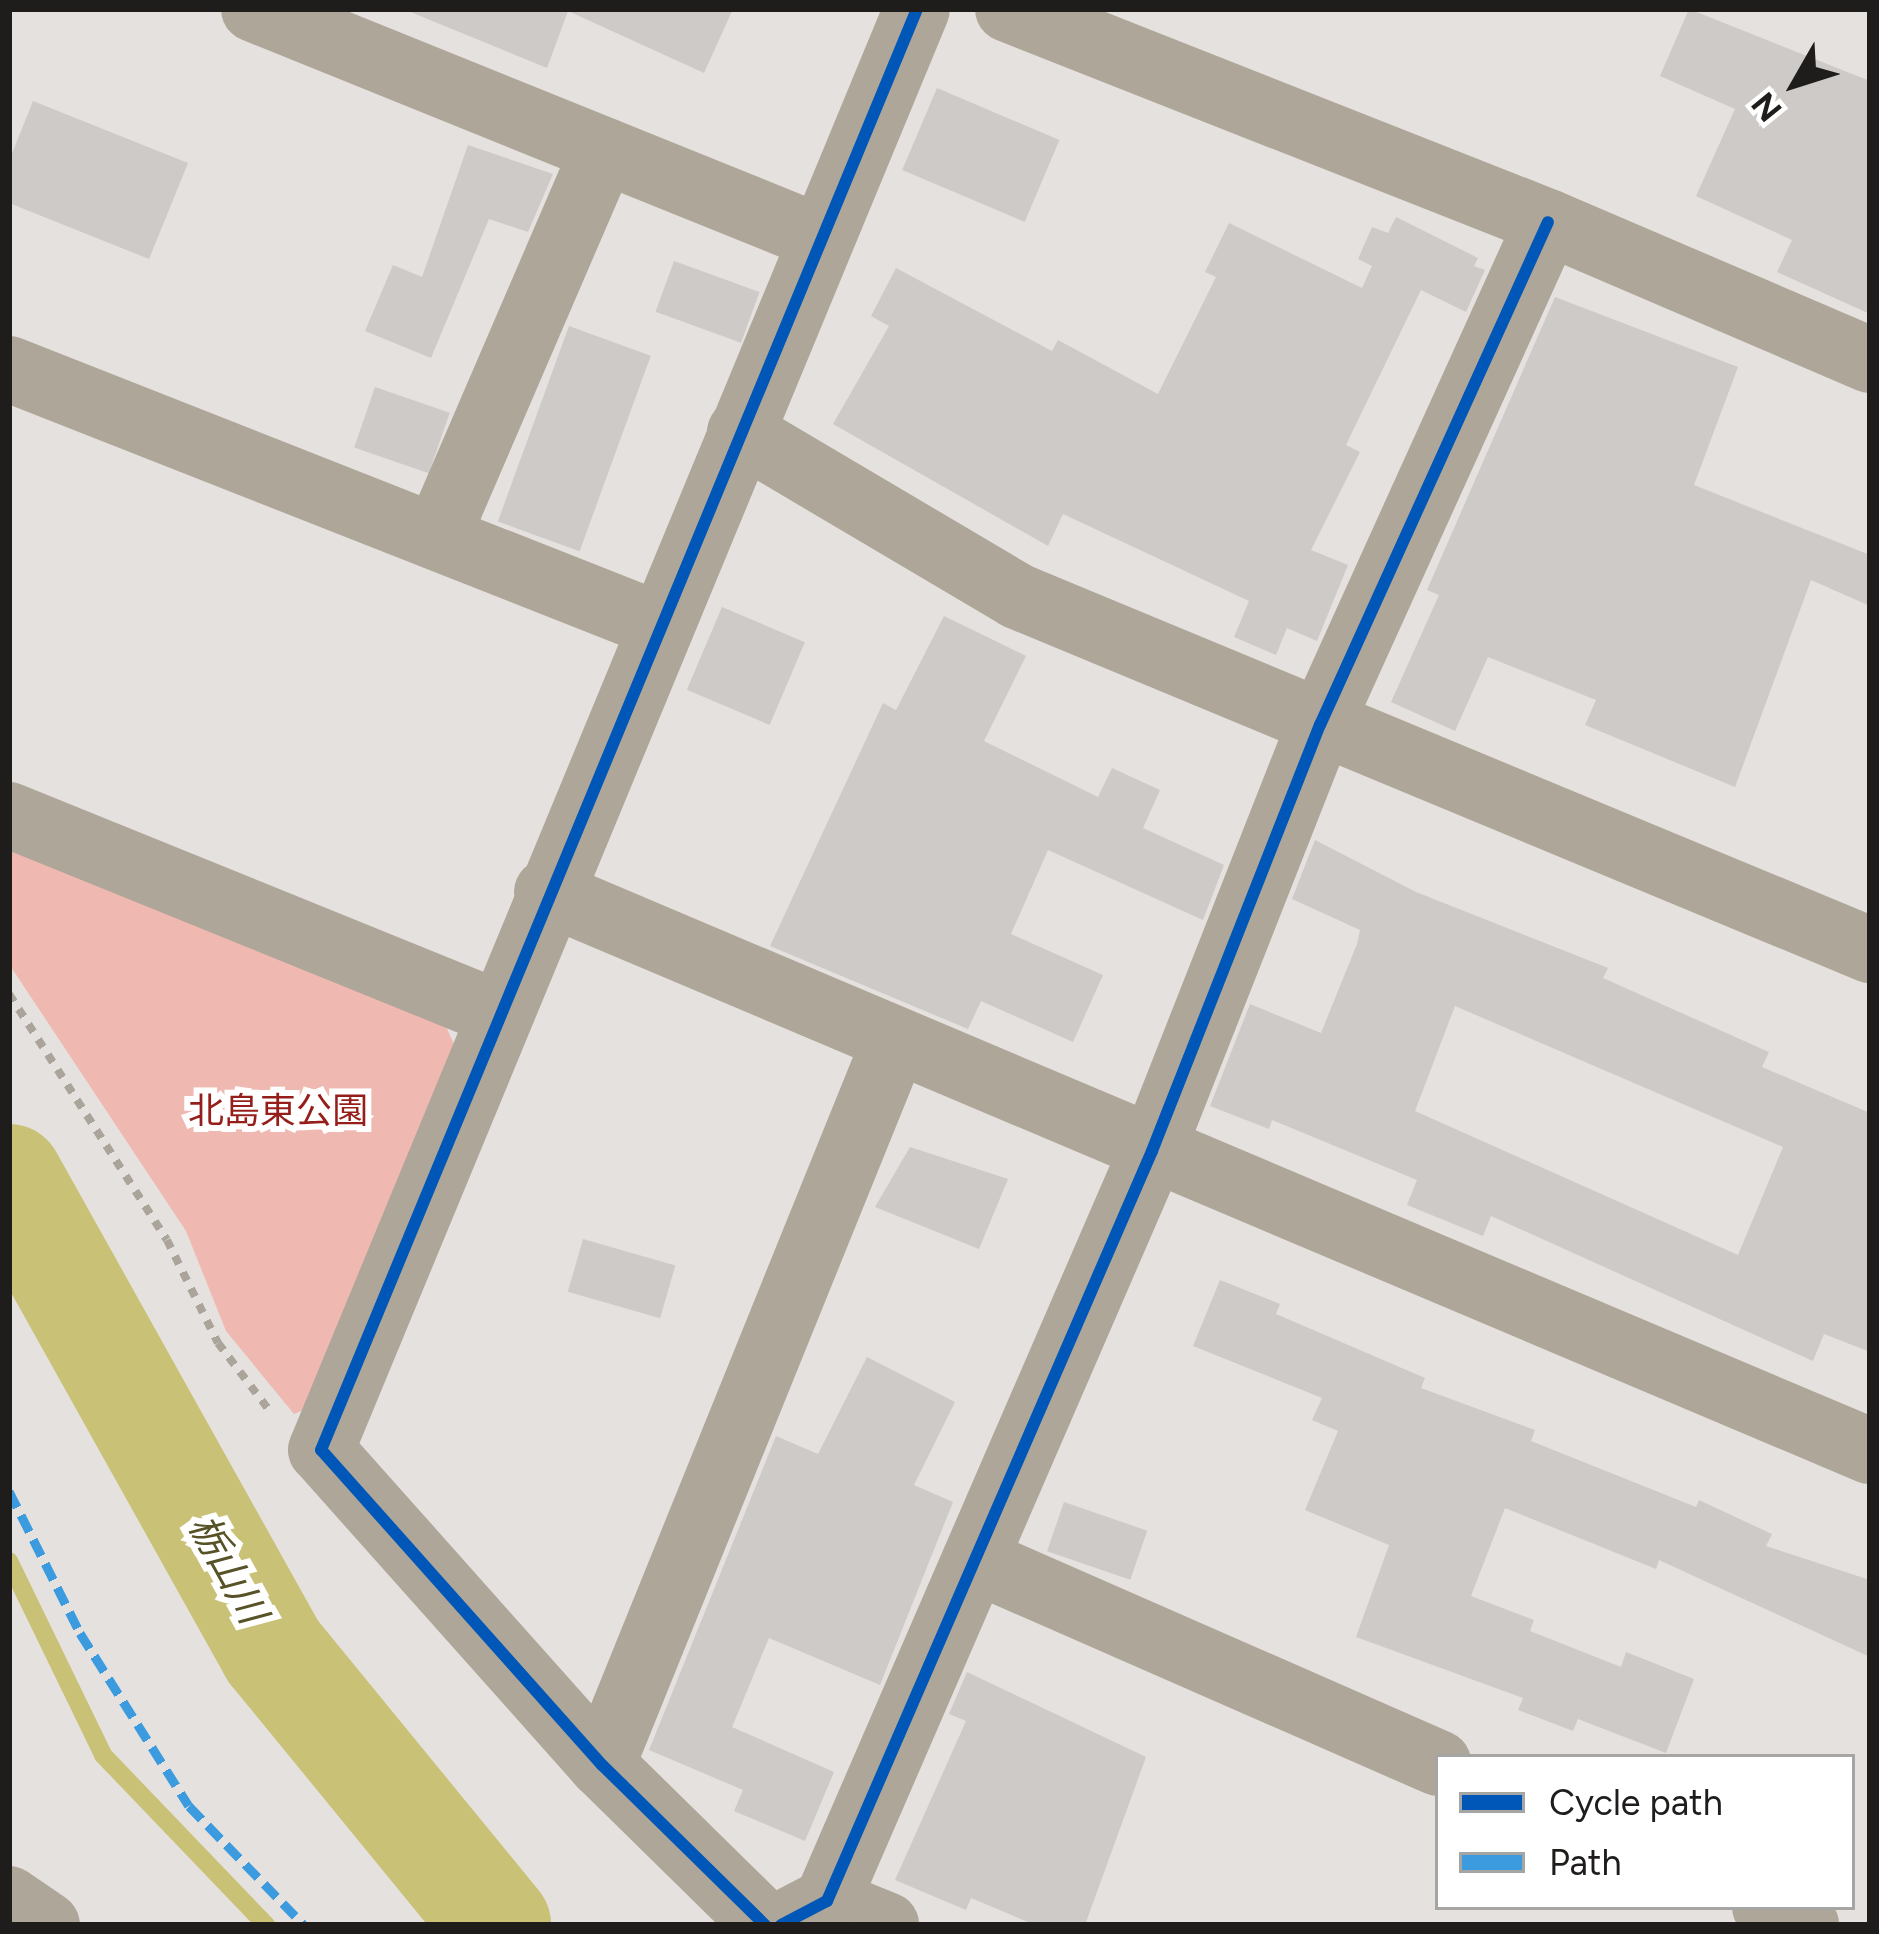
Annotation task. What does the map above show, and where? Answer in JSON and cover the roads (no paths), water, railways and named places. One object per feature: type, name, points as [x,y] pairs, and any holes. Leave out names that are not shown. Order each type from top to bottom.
[{"type":"street","points":[[254,9],[821,238]]},
{"type":"street","points":[[766,1925],[602,1765],[321,1450],[497,1013],[916,9]]},
{"type":"street","points":[[1009,9],[1098,27],[1870,360]]},
{"type":"street","points":[[437,537],[604,150]]},
{"type":"street","points":[[831,1917],[975,1560],[1152,1151],[1320,725],[1548,221]]},
{"type":"street","points":[[9,369],[659,626]]},
{"type":"street","points":[[740,432],[1017,596],[1870,950]]},
{"type":"street","points":[[9,814],[497,1013]]},
{"type":"street","points":[[548,892],[1870,1451]]},
{"type":"street","points":[[602,1765],[895,1041]]},
{"type":"street","points":[[975,1560],[1435,1762]]},
{"type":"street","points":[[9,1899],[47,1925]]},
{"type":"street","points":[[1772,1910],[1806,1925]]},
{"type":"waterway","name":"栃山川","points":[[9,1178],[273,1651],[497,1925]]},
{"type":"waterway","points":[[9,1561],[103,1755],[266,1925]]},
{"type":"park label","name":"北島東公園","points":[[278,1111]]}]
